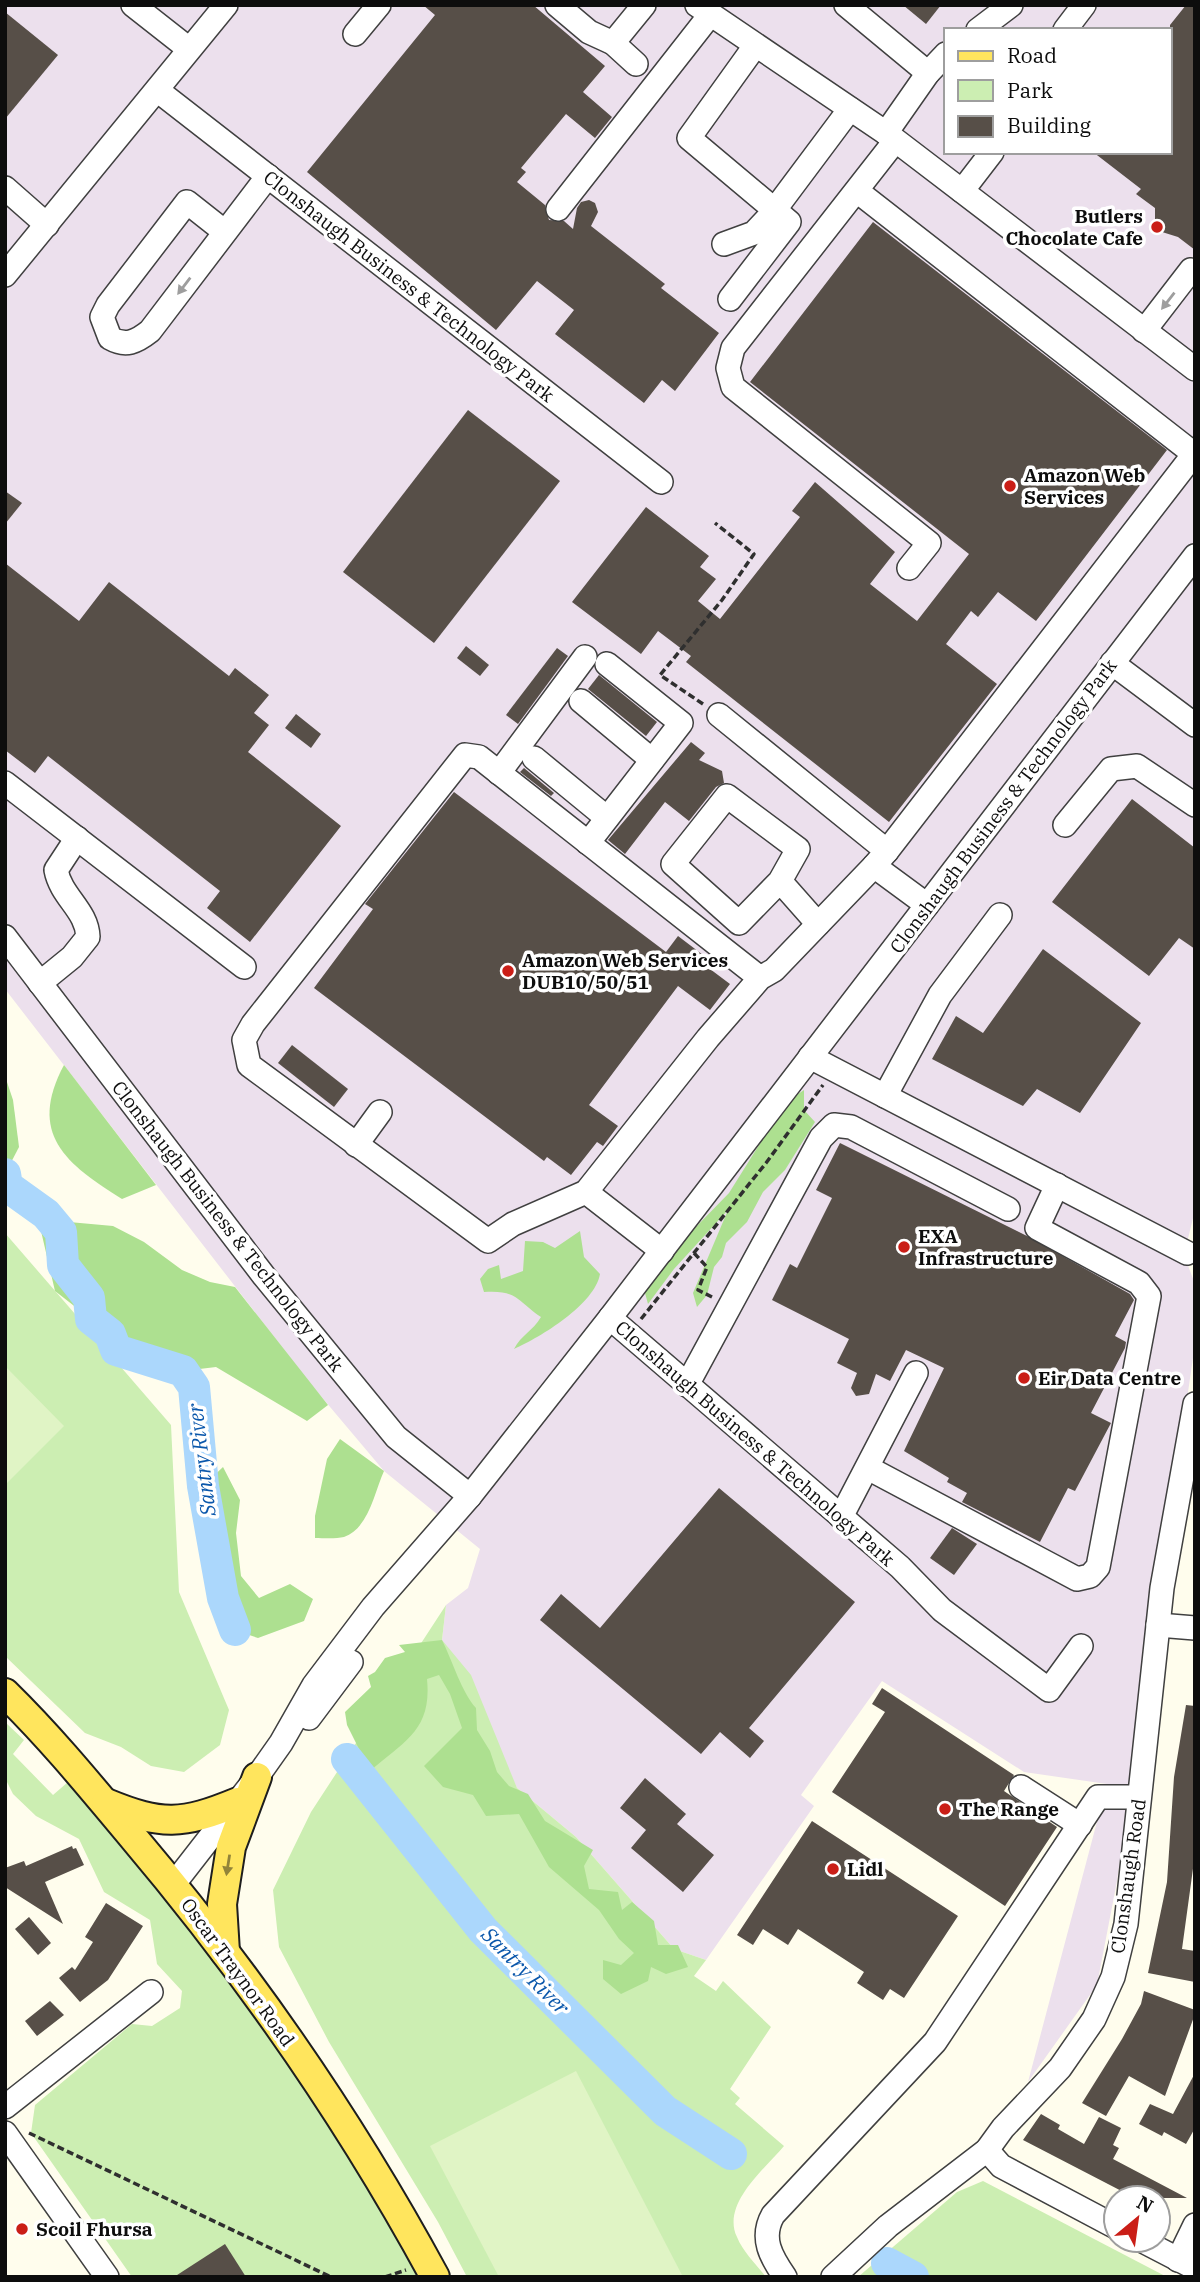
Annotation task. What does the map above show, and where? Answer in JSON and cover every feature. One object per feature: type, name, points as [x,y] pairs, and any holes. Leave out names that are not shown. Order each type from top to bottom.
[{"type":"main road","name":"Oscar Traynor Road","points":[[5,1693],[40,1727],[103,1801],[225,1952],[358,2144],[435,2277]]},
{"type":"main road","points":[[225,1952],[222,1905],[231,1847],[257,1777]]},
{"type":"main road","points":[[103,1801],[140,1817],[178,1821],[205,1815],[238,1802]]},
{"type":"street","points":[[5,275],[226,5]]},
{"type":"street","points":[[355,34],[379,5]]},
{"type":"street","points":[[557,5],[589,32],[613,43],[636,64]]},
{"type":"street","points":[[613,43],[644,5]]},
{"type":"street","points":[[846,5],[928,73]]},
{"type":"street","points":[[981,28],[1011,5]]},
{"type":"street","points":[[1067,28],[1084,5]]},
{"type":"street","points":[[142,7],[189,49]]},
{"type":"street","points":[[558,209],[704,10],[891,137],[1195,369]]},
{"type":"street","points":[[730,299],[789,222],[689,138],[755,46]]},
{"type":"street","points":[[909,568],[929,543],[733,387],[728,368],[733,348],[857,191],[928,73],[944,56]]},
{"type":"street","name":"Clonshaugh Business & Technology Park","points":[[157,90],[661,482]]},
{"type":"street","points":[[724,244],[754,233],[850,109]]},
{"type":"street","points":[[962,191],[990,154]]},
{"type":"street","points":[[225,232],[187,202],[108,305],[102,317],[110,338],[120,344],[130,343],[150,331],[268,176]]},
{"type":"street","points":[[5,188],[47,225]]},
{"type":"street","points":[[760,978],[479,757],[465,755],[455,764],[253,1024],[244,1040],[249,1065],[488,1241],[513,1224],[586,1192],[708,1038],[760,978],[774,970],[880,859],[1194,454],[857,191]]},
{"type":"street","points":[[1144,331],[1191,271]]},
{"type":"street","name":"Clonshaugh Business & Technology Park","points":[[173,1885],[281,1743],[311,1716],[381,1621],[394,1587],[470,1496],[610,1318],[1195,556]]},
{"type":"street","points":[[499,774],[596,661],[681,723],[588,843]]},
{"type":"street","points":[[1112,663],[1195,725]]},
{"type":"street","points":[[581,701],[652,760]]},
{"type":"street","points":[[719,715],[880,859],[927,905]]},
{"type":"street","points":[[534,758],[607,818]]},
{"type":"street","points":[[1065,825],[1111,769],[1137,766],[1194,802]]},
{"type":"street","points":[[5,782],[244,967]]},
{"type":"street","points":[[727,796],[798,849],[780,881],[739,923],[673,864],[727,796]]},
{"type":"street","points":[[40,983],[72,957],[88,937],[87,921],[59,884],[56,870],[77,838]]},
{"type":"street","points":[[780,881],[818,924]]},
{"type":"street","points":[[885,1096],[940,995],[1000,915]]},
{"type":"street","name":"Clonshaugh Business & Technology Park","points":[[5,937],[256,1265],[396,1437],[470,1496]]},
{"type":"street","points":[[810,1057],[1187,1253]]},
{"type":"street","points":[[356,1146],[380,1112]]},
{"type":"street","points":[[687,1385],[821,1138],[834,1125],[851,1127],[1008,1209]]},
{"type":"street","points":[[868,1468],[1077,1579],[1090,1577],[1098,1567],[1149,1296],[1139,1283],[1037,1228],[1057,1185]]},
{"type":"street","points":[[586,1192],[662,1251]]},
{"type":"street","name":"Clonshaugh Business & Technology Park","points":[[610,1318],[900,1567],[942,1610],[1049,1690],[1081,1646]]},
{"type":"street","points":[[841,1517],[916,1373]]},
{"type":"street","name":"Clonshaugh Road","points":[[833,2277],[888,2226],[987,2150],[1003,2128],[1060,2068],[1094,2019],[1113,1977],[1126,1924],[1158,1625],[1195,1404]]},
{"type":"street","points":[[1158,1625],[1195,1628]]},
{"type":"street","points":[[1021,1787],[1080,1825]]},
{"type":"street","points":[[785,2277],[775,2263],[766,2235],[773,2215],[935,2042],[1098,1797],[1139,1797]]},
{"type":"street","points":[[5,2107],[151,1992]]},
{"type":"street","points":[[11,2130],[107,2277]]},
{"type":"street","points":[[987,2150],[1000,2166],[1102,2220]]},
{"type":"street","points":[[1167,2254],[1186,2264],[1195,2225]]},
{"type":"path","points":[[715,523],[754,554],[722,600],[660,675],[719,715]]},
{"type":"path","points":[[629,1335],[766,1163],[834,1069]]},
{"type":"path","points":[[694,1253],[707,1267],[698,1290],[730,1306]]},
{"type":"path","points":[[11,2130],[331,2277]]},
{"type":"shaded area","points":[[5,5],[1195,5],[1195,1210],[1184,1255],[1195,1284],[1195,1344],[1117,1881],[1097,1985],[1028,2082],[1107,1784],[1024,1772],[882,1681],[801,1795],[814,1806],[706,1960],[674,1949],[576,1837],[517,1788],[442,1640],[446,1605],[468,1588],[480,1549],[384,1471],[309,1382],[5,989]]},
{"type":"green space","points":[[64,1065],[156,1185],[122,1199],[84,1173],[58,1145],[51,1128],[50,1110],[54,1089]]},
{"type":"green space","points":[[5,1076],[13,1100],[19,1147],[5,1174]]},
{"type":"green space","points":[[804,1090],[804,1110],[815,1122],[785,1170],[763,1192],[747,1222],[726,1243],[722,1257],[714,1267],[707,1295],[697,1307],[693,1293],[728,1210],[674,1269],[648,1304],[645,1293],[653,1271],[729,1193],[786,1102]]},
{"type":"green space","points":[[69,1222],[113,1226],[144,1242],[182,1270],[210,1282],[235,1287],[328,1405],[307,1421],[216,1367],[183,1371],[116,1350],[110,1334],[55,1291],[41,1231]]},
{"type":"green space","points":[[580,1231],[584,1257],[600,1274],[596,1285],[578,1308],[514,1349],[541,1317],[510,1295],[484,1292],[480,1279],[488,1269],[499,1265],[501,1279],[523,1271],[525,1241],[543,1242],[555,1248]]},
{"type":"green space","points":[[5,1233],[171,1425],[179,1592],[229,1710],[220,1745],[184,1772],[151,1766],[121,1747],[85,1733],[5,1656]]},
{"type":"green space","points":[[5,1366],[64,1426],[5,1485]]},
{"type":"green space","points":[[340,1439],[384,1471],[370,1509],[359,1526],[344,1537],[315,1538],[315,1516],[327,1459]]},
{"type":"green space","points":[[223,1467],[240,1500],[236,1533],[241,1576],[259,1598],[290,1584],[313,1599],[304,1621],[258,1638],[231,1629],[209,1586],[217,1551],[203,1486]]},
{"type":"green space","points":[[446,1605],[442,1640],[471,1675],[517,1788],[576,1837],[674,1949],[706,1960],[694,1976],[716,1991],[723,1981],[771,2027],[730,2089],[740,2098],[735,2104],[784,2146],[747,2188],[735,2212],[737,2237],[746,2253],[766,2277],[467,2277],[438,2222],[329,2042],[279,1947],[273,1890],[311,1812]]},
{"type":"green space","points":[[442,1640],[462,1685],[476,1708],[477,1730],[490,1751],[497,1772],[509,1786],[528,1794],[545,1821],[593,1850],[584,1866],[589,1889],[618,1892],[622,1910],[632,1902],[654,1921],[658,1945],[678,1945],[688,1967],[666,1974],[651,1967],[648,1981],[621,1994],[603,1979],[603,1960],[621,1965],[634,1953],[619,1939],[599,1910],[549,1867],[519,1814],[486,1816],[473,1795],[443,1787],[424,1766],[462,1728],[450,1694],[439,1675],[427,1679],[425,1711],[420,1723],[405,1742],[370,1771],[355,1756],[359,1749],[347,1725],[345,1712],[371,1687],[368,1676],[375,1672],[385,1658],[405,1652],[399,1645]]},
{"type":"green space","points":[[5,1722],[24,1740],[13,1754],[53,1795],[68,1782],[230,1978],[336,2131],[421,2277],[132,2277],[31,2133],[35,2105],[132,2024],[152,2026],[180,2008],[182,1991],[157,1964],[150,1920],[104,1892],[79,1839],[36,1816],[13,1794],[5,1778]]},
{"type":"green space","points":[[576,2071],[683,2277],[499,2277],[430,2146]]},
{"type":"green space","points":[[983,2181],[1102,2243],[1102,2254],[1123,2254],[1167,2277],[858,2277],[957,2192]]},
{"type":"building","points":[[423,5],[533,5],[605,66],[583,92],[612,117],[595,138],[566,114],[521,168],[526,172],[517,182],[545,205],[549,220],[564,221],[573,229],[577,208],[581,202],[589,200],[595,203],[598,212],[591,226],[665,284],[661,288],[719,333],[675,391],[662,380],[644,403],[555,334],[574,310],[537,281],[496,330],[307,172],[435,15]]},
{"type":"building","points":[[903,5],[941,5],[926,24]]},
{"type":"building","points":[[1186,5],[1195,5],[1195,250],[1178,237],[1162,232],[1155,221],[1155,208],[1136,194],[1141,189],[1096,154],[1172,154],[1170,25]]},
{"type":"building","points":[[5,12],[58,55],[5,119]]},
{"type":"building","name":"Amazon Web Services","points":[[873,222],[1167,450],[1036,621],[998,592],[978,617],[971,611],[946,644],[997,684],[889,822],[686,662],[691,656],[658,631],[641,654],[572,602],[646,507],[709,556],[700,567],[716,579],[698,601],[720,619],[800,517],[792,511],[815,482],[895,552],[870,584],[917,621],[969,554],[750,382]]},
{"type":"building","points":[[468,410],[560,481],[434,643],[343,572]]},
{"type":"building","points":[[5,491],[22,503],[5,524]]},
{"type":"building","points":[[5,563],[79,621],[109,582],[229,676],[235,668],[269,695],[254,713],[269,725],[248,752],[341,826],[250,942],[207,908],[220,891],[48,756],[35,773],[5,750]]},
{"type":"building","points":[[466,646],[489,665],[480,676],[457,658]]},
{"type":"building","points":[[557,648],[568,656],[518,724],[506,715]]},
{"type":"building","points":[[599,675],[657,722],[646,736],[588,689]]},
{"type":"building","points":[[296,714],[321,734],[311,748],[285,728]]},
{"type":"building","points":[[691,742],[705,753],[699,760],[722,771],[724,783],[716,787],[689,821],[665,802],[625,854],[608,840]]},
{"type":"building","points":[[524,768],[554,793],[551,796],[520,772]]},
{"type":"building","name":"Amazon Web Services DUB10/50/51","points":[[454,792],[666,952],[678,936],[703,955],[698,960],[730,984],[710,1010],[678,986],[589,1105],[618,1126],[603,1146],[597,1142],[571,1175],[547,1157],[544,1161],[314,988],[373,909],[365,904]]},
{"type":"building","points":[[1132,799],[1195,848],[1195,949],[1179,938],[1149,976],[1052,902]]},
{"type":"building","points":[[1043,949],[1141,1023],[1080,1113],[1037,1089],[1023,1106],[932,1059],[956,1016],[983,1033]]},
{"type":"building","points":[[292,1045],[348,1089],[334,1107],[278,1063]]},
{"type":"building","points":[[840,1143],[1025,1235],[1130,1294],[1134,1300],[1115,1336],[1126,1342],[1125,1348],[1091,1413],[1111,1423],[1075,1491],[1068,1488],[1040,1542],[962,1502],[967,1493],[947,1482],[949,1478],[904,1451],[944,1368],[906,1350],[890,1381],[876,1374],[869,1394],[856,1396],[851,1388],[857,1373],[837,1363],[849,1339],[772,1300],[790,1264],[797,1268],[832,1198],[816,1190]]},
{"type":"building","points":[[719,1488],[855,1602],[749,1728],[764,1741],[750,1758],[720,1732],[701,1754],[540,1620],[561,1594],[600,1628]]},
{"type":"building","points":[[952,1528],[977,1544],[954,1575],[930,1558]]},
{"type":"building","name":"The Range","points":[[882,1688],[1014,1775],[1004,1791],[1057,1827],[1005,1906],[832,1792],[885,1712],[872,1704]]},
{"type":"building","points":[[1186,1705],[1195,1706],[1195,1854],[1182,1949],[1195,1951],[1195,1982],[1148,1973],[1167,1882],[1174,1777]]},
{"type":"building","points":[[645,1778],[686,1814],[677,1824],[714,1855],[683,1892],[631,1848],[646,1830],[620,1808]]},
{"type":"building","name":"Lidl","points":[[812,1821],[958,1916],[904,1998],[890,1989],[883,2000],[857,1983],[864,1972],[798,1929],[788,1945],[763,1929],[753,1945],[737,1935]]},
{"type":"building","points":[[72,1846],[73,1849],[76,1848],[84,1865],[45,1882],[63,1924],[5,1887],[5,1868],[24,1861],[26,1866]]},
{"type":"building","points":[[106,1903],[143,1926],[108,1980],[80,2002],[59,1978],[72,1967],[75,1970],[93,1942],[85,1937]]},
{"type":"building","points":[[29,1917],[51,1943],[38,1955],[15,1929]]},
{"type":"building","points":[[1144,1991],[1195,2010],[1195,2014],[1165,2096],[1129,2076],[1106,2116],[1082,2103],[1122,2039],[1141,2004]]},
{"type":"building","points":[[50,2001],[64,2015],[37,2036],[25,2021]]},
{"type":"building","points":[[1195,2073],[1195,2128],[1186,2144],[1164,2132],[1162,2136],[1139,2124],[1150,2104],[1173,2114]]},
{"type":"building","points":[[1041,2114],[1060,2125],[1058,2129],[1084,2144],[1099,2117],[1121,2128],[1113,2145],[1119,2148],[1113,2159],[1160,2184],[1108,2184],[1023,2140]]},
{"type":"building","points":[[1172,2190],[1187,2198],[1172,2198]]},
{"type":"building","points":[[225,2244],[246,2277],[174,2277]]},
{"type":"waterway","name":"Santry River","points":[[5,1174],[7,1186],[46,1214],[61,1232],[63,1265],[89,1298],[91,1319],[110,1334],[116,1350],[183,1371],[194,1387],[203,1486],[223,1598],[235,1630]]},
{"type":"waterway","name":"Santry River","points":[[347,1759],[483,1930],[665,2111],[731,2154]]},
{"type":"waterway","name":"Santry River","points":[[887,2263],[913,2277]]},
{"type":"place","name":"Butlers Chocolate Cafe","points":[[1157,227]]},
{"type":"place","name":"Amazon Web Services","points":[[1010,486]]},
{"type":"place","name":"Amazon Web Services DUB10/50/51","points":[[508,971]]},
{"type":"place","name":"EXA Infrastructure","points":[[904,1247]]},
{"type":"place","name":"Eir Data Centre","points":[[1024,1378]]},
{"type":"place","name":"The Range","points":[[945,1809]]},
{"type":"place","name":"Lidl","points":[[833,1869]]},
{"type":"place","name":"Scoil Fhursa","points":[[22,2229]]}]
